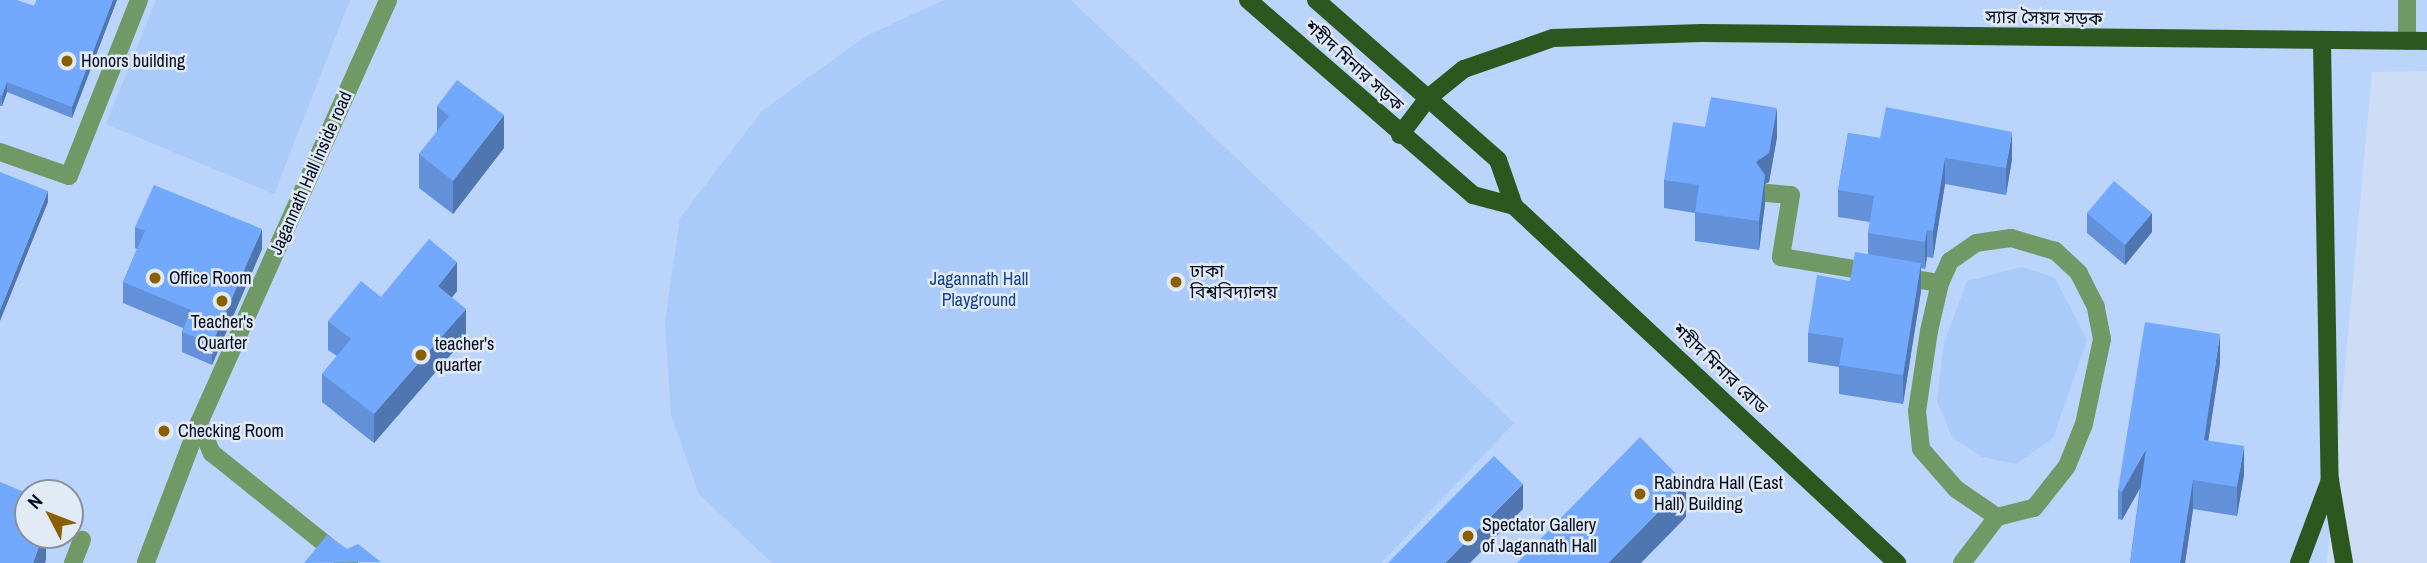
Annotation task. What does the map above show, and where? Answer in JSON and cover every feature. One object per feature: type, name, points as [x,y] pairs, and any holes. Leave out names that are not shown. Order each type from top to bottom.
[{"type":"main road","name":"শহীদ মিনার সড়ক","points":[[1248,0],[1400,135]]},
{"type":"main road","name":"শহীদ মিনার সড়ক","points":[[1316,0],[1428,98]]},
{"type":"main road","name":"স্যার সৈয়দ সড়ক","points":[[1400,135],[1428,98],[1464,69],[1553,38],[1701,33],[2322,43],[2427,41]]},
{"type":"main road","points":[[2322,43],[2330,480],[2344,563]]},
{"type":"main road","name":"শহীদ মিনার রোড","points":[[1428,98],[1498,160],[1514,206]]},
{"type":"main road","name":"শহীদ মিনার রোড","points":[[1400,135],[1473,195],[1514,206],[1898,563]]},
{"type":"main road","points":[[2299,563],[2330,480]]},
{"type":"street","points":[[0,152],[69,176],[139,0]]},
{"type":"street","name":"Jagannath Hall inside road","points":[[145,562],[199,423],[388,0]]},
{"type":"street","points":[[2407,0],[2407,41]]},
{"type":"street","points":[[1767,193],[1791,195],[1780,257],[1940,283]]},
{"type":"street","points":[[1962,563],[1997,517],[2035,508],[2067,466],[2084,424],[2102,339],[2096,307],[2079,273],[2055,251],[2011,237],[1976,243],[1950,261],[1940,283],[1917,411],[1922,449],[1956,489],[1997,517]]},
{"type":"street","points":[[199,423],[212,453],[349,563]]},
{"type":"shaded area","name":"ঢাকা বিশ্ববিদ্যালয়","points":[[0,0],[2427,0],[2427,71],[2372,72],[2327,563],[0,563]]},
{"type":"green space","points":[[156,0],[350,0],[274,194],[106,124]]},
{"type":"green space","name":"Jagannath Hall Playground","points":[[944,0],[1071,0],[1514,423],[1381,563],[772,563],[699,494],[671,415],[665,322],[680,218],[762,111],[866,36]]},
{"type":"green space","points":[[2022,267],[2055,278],[2087,340],[2053,438],[2016,464],[1982,457],[1952,437],[1937,401],[1944,343],[1967,281]]},
{"type":"building","points":[[0,0],[17,0],[34,6],[37,0],[113,0],[72,107],[7,82],[2,96],[0,95]]},
{"type":"building","points":[[457,80],[504,115],[453,181],[419,154],[449,116],[437,106]]},
{"type":"building","points":[[1711,97],[1777,108],[1769,153],[1756,162],[1765,175],[1759,221],[1695,212],[1699,185],[1664,180],[1673,122],[1705,127]]},
{"type":"building","points":[[1886,107],[2012,132],[2006,168],[1945,158],[1933,231],[1927,230],[1925,242],[1868,233],[1874,196],[1838,190],[1848,133],[1880,138]]},
{"type":"building","points":[[0,172],[48,191],[0,310]]},
{"type":"building","points":[[2114,181],[2152,213],[2125,245],[2087,213]]},
{"type":"building","points":[[154,185],[262,229],[212,344],[182,332],[191,310],[123,282],[145,231],[135,227]]},
{"type":"building","points":[[429,239],[457,262],[438,286],[466,309],[374,414],[322,374],[351,339],[328,321],[361,281],[381,297]]},
{"type":"building","points":[[1855,252],[1921,263],[1903,375],[1839,365],[1844,338],[1808,333],[1817,275],[1850,281]]},
{"type":"building","points":[[2145,322],[2220,334],[2204,440],[2244,446],[2237,487],[2193,480],[2180,563],[2130,563],[2146,449],[2122,492],[2118,490]]},
{"type":"building","points":[[1640,437],[1686,484],[1608,563],[1517,563]]},
{"type":"building","points":[[1494,456],[1523,484],[1445,563],[1388,563]]},
{"type":"building","points":[[0,482],[14,488],[14,549],[38,549],[33,563],[0,563]]},
{"type":"building","points":[[327,535],[347,549],[358,544],[381,562],[304,563]]},
{"type":"place","name":"Honors building","points":[[67,61]]},
{"type":"place","name":"Office Room","points":[[155,278]]},
{"type":"place","name":"ঢাকা বিশ্ববিদ্যালয়","points":[[1176,282]]},
{"type":"place","name":"Teacher's Quarter","points":[[222,301]]},
{"type":"place","name":"teacher's quarter","points":[[421,355]]},
{"type":"place","name":"Checking Room","points":[[164,431]]},
{"type":"place","name":"Rabindra Hall (East Hall) Building","points":[[1640,494]]},
{"type":"place","name":"Spectator Gallery of Jagannath Hall","points":[[1468,536]]}]
